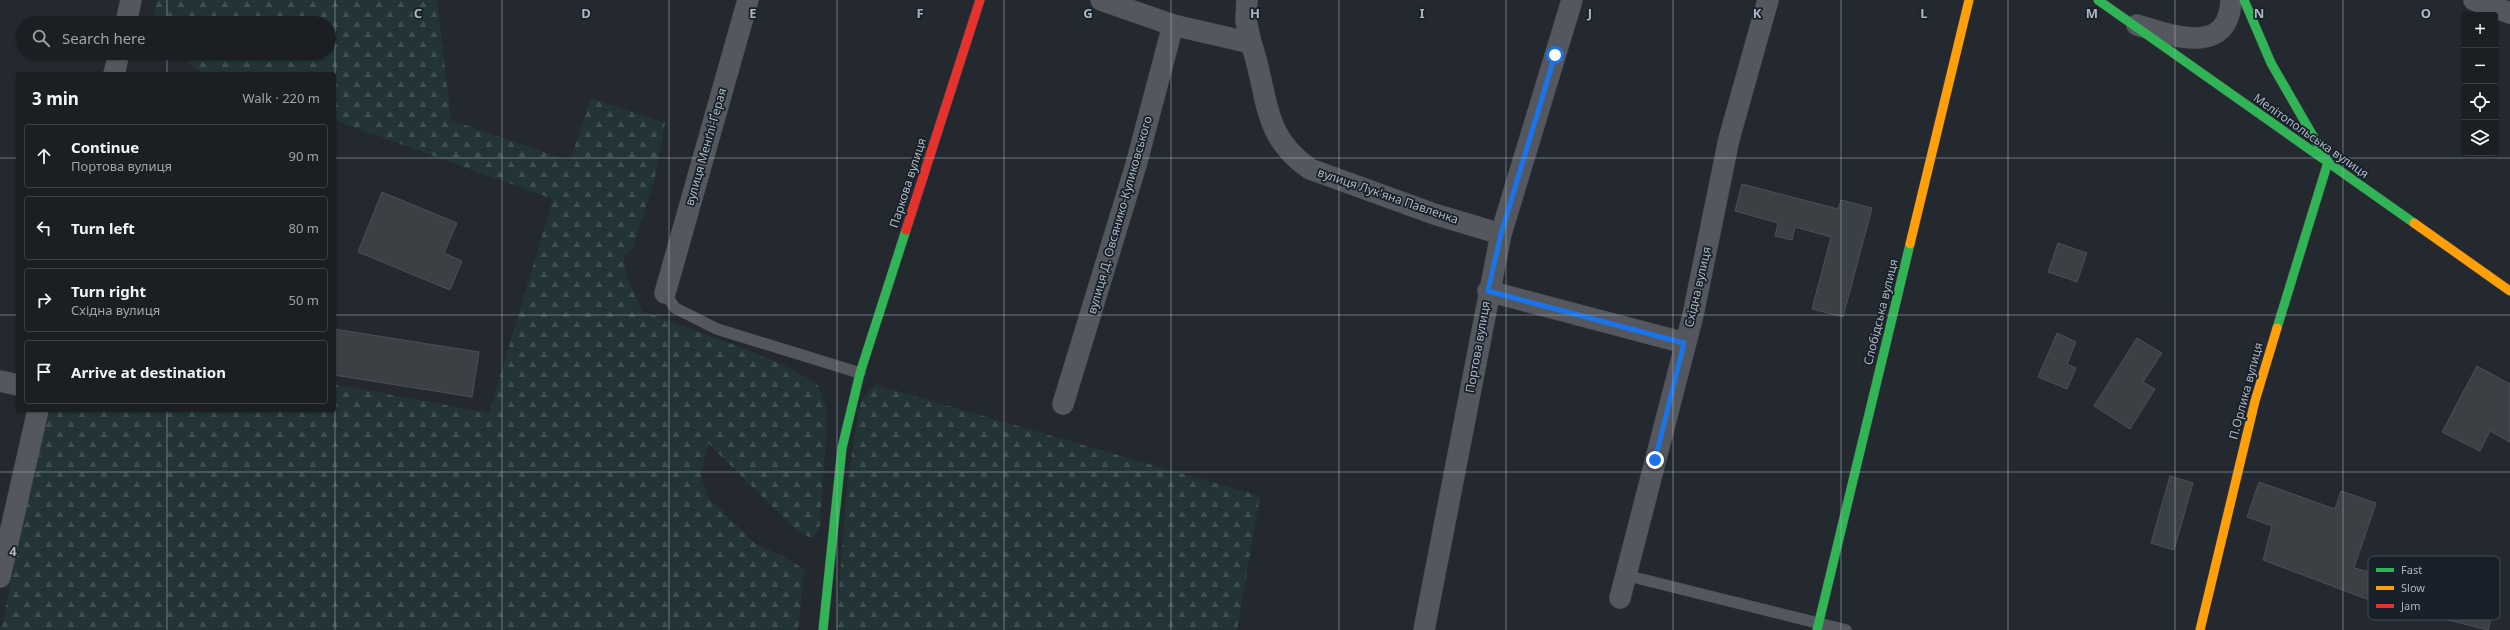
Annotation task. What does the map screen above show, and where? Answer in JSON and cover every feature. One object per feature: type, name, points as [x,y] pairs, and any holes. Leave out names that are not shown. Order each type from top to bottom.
[{"type":"street","points":[[128,16],[131,0]]},
{"type":"street","name":"вулиця Менґлі-Ґерая","points":[[665,294],[748,0]]},
{"type":"street","name":"Паркова вулиця","points":[[823,630],[842,448],[860,373],[980,0]]},
{"type":"street","points":[[1101,0],[1173,25],[1250,43],[1246,22],[1247,0]]},
{"type":"street","name":"Портова вулиця","points":[[1424,630],[1488,291],[1501,234],[1572,0]]},
{"type":"street","name":"Східна вулиця","points":[[1620,598],[1684,343],[1693,315],[1729,138],[1768,0]]},
{"type":"street","name":"Слобідська вулиця","points":[[1817,627],[1969,0]]},
{"type":"street","name":"Мелітопольська вулиця","points":[[2098,0],[2510,292]]},
{"type":"street","points":[[2131,23],[2174,36],[2198,39],[2208,37],[2224,24],[2229,14],[2231,0]]},
{"type":"street","points":[[2244,0],[2254,30],[2274,70],[2328,162]]},
{"type":"street","points":[[2474,0],[2510,13]]},
{"type":"street","name":"вулиця Д. Овсянико-Куликовського","points":[[1064,404],[1136,165],[1173,25]]},
{"type":"street","name":"вулиця Лук'яна Павленка","points":[[1250,43],[1277,138],[1296,160],[1332,178],[1434,214],[1501,234]]},
{"type":"street","points":[[114,72],[117,60]]},
{"type":"street","name":"П.Орлика вулиця","points":[[2200,630],[2255,401],[2328,162]]},
{"type":"street","points":[[1488,291],[1684,343]]},
{"type":"street","points":[[0,382],[16,385]]},
{"type":"street","points":[[0,576],[38,412]]},
{"type":"lane","points":[[665,294],[675,308],[717,329],[860,373]]},
{"type":"lane","points":[[1625,575],[1817,627],[1846,630]]},
{"type":"green space","points":[[157,0],[437,0],[451,120],[570,161],[591,98],[665,123],[655,177],[633,248],[624,257],[626,276],[642,311],[748,350],[792,369],[817,384],[826,406],[827,422],[820,525],[813,539],[796,530],[708,443],[701,476],[708,498],[756,544],[783,556],[804,569],[798,630],[1,630],[46,412],[336,412],[336,384],[489,413],[553,199],[336,121],[336,72],[202,72],[196,70],[188,60],[336,60],[336,16],[153,16]]},
{"type":"green space","points":[[876,385],[1260,496],[1237,630],[836,630],[847,484],[861,399]]},
{"type":"building","points":[[1742,184],[1838,209],[1841,200],[1872,208],[1843,317],[1812,309],[1831,237],[1795,227],[1792,240],[1775,236],[1778,223],[1735,211]]},
{"type":"building","points":[[382,192],[457,223],[444,253],[462,261],[450,290],[358,252]]},
{"type":"building","points":[[2058,243],[2087,253],[2077,282],[2048,272]]},
{"type":"building","points":[[336,329],[479,352],[472,397],[336,375]]},
{"type":"building","points":[[2057,333],[2076,342],[2067,364],[2076,368],[2067,389],[2038,377]]},
{"type":"building","points":[[2137,338],[2162,353],[2143,382],[2155,389],[2130,429],[2094,406]]},
{"type":"building","points":[[2477,366],[2510,384],[2510,442],[2490,431],[2480,451],[2442,432]]},
{"type":"building","points":[[2170,476],[2193,483],[2174,550],[2151,543]]},
{"type":"building","points":[[2259,482],[2335,509],[2341,491],[2376,503],[2354,568],[2368,572],[2368,599],[2263,560],[2272,526],[2247,517]]},
{"type":"building","points":[[2448,620],[2491,620],[2488,630]]},
{"type":"traffic: fast","points":[[2098,0],[2414,223]]},
{"type":"traffic: fast","points":[[2244,0],[2271,63],[2328,162],[2277,328]]},
{"type":"traffic: fast","points":[[823,630],[842,448],[860,373],[906,230]]},
{"type":"traffic: fast","points":[[1817,630],[1910,244]]},
{"type":"traffic: slow","points":[[1910,244],[1969,0]]},
{"type":"traffic: slow","points":[[2414,223],[2510,291]]},
{"type":"traffic: slow","points":[[2200,630],[2255,401],[2277,328]]},
{"type":"traffic: jam","points":[[906,230],[980,0]]},
{"type":"route","points":[[1555,55],[1501,234],[1488,291],[1684,343],[1655,460]]}]
